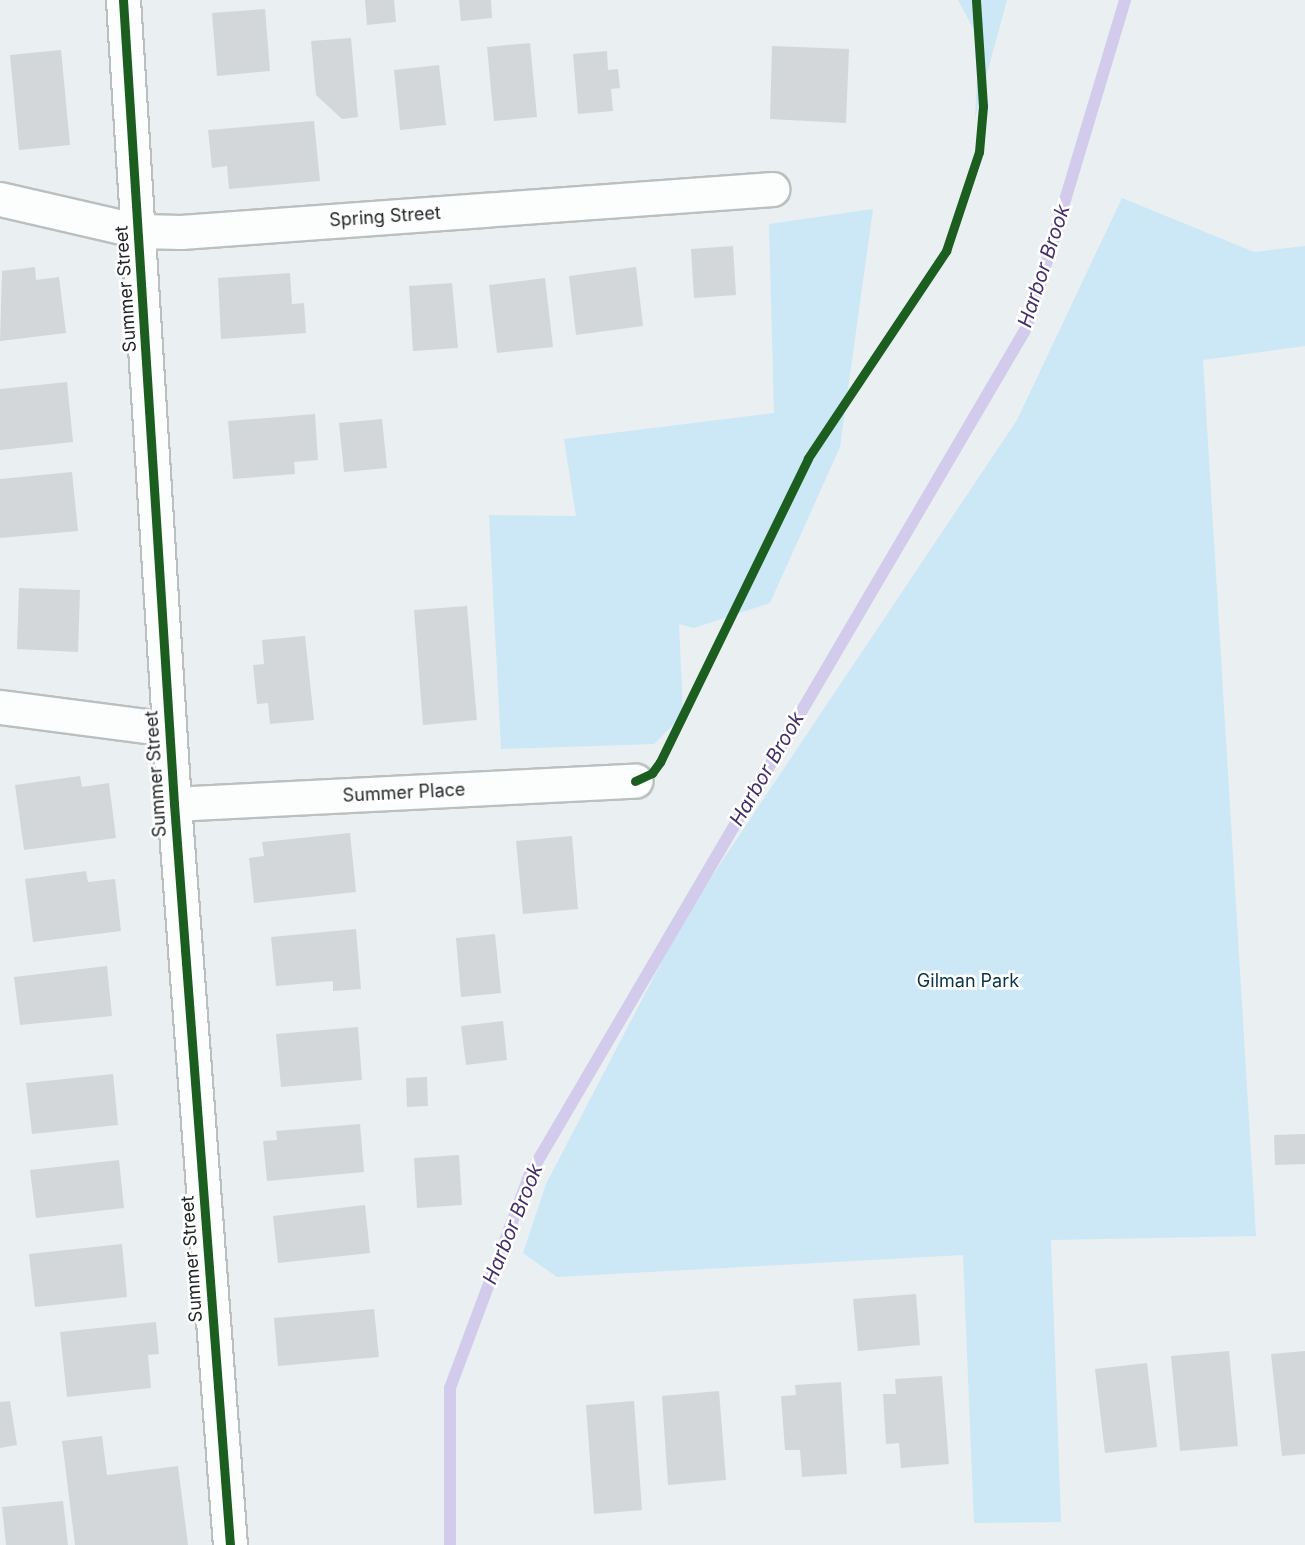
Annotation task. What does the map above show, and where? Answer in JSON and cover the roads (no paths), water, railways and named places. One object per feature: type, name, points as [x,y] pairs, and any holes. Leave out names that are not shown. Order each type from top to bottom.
[{"type":"street","name":"Summer Street","points":[[123,0],[174,804],[230,1545]]},
{"type":"street","name":"Spring Street","points":[[0,199],[138,231],[181,232],[772,189]]},
{"type":"street","points":[[0,707],[169,729]]},
{"type":"street","name":"Summer Place","points":[[174,804],[635,781]]},
{"type":"waterway","name":"Harbor Brook","points":[[450,1545],[450,1388],[530,1174],[1027,327],[1125,0]]},
{"type":"park label","name":"Gilman Park","points":[[968,981]]}]
